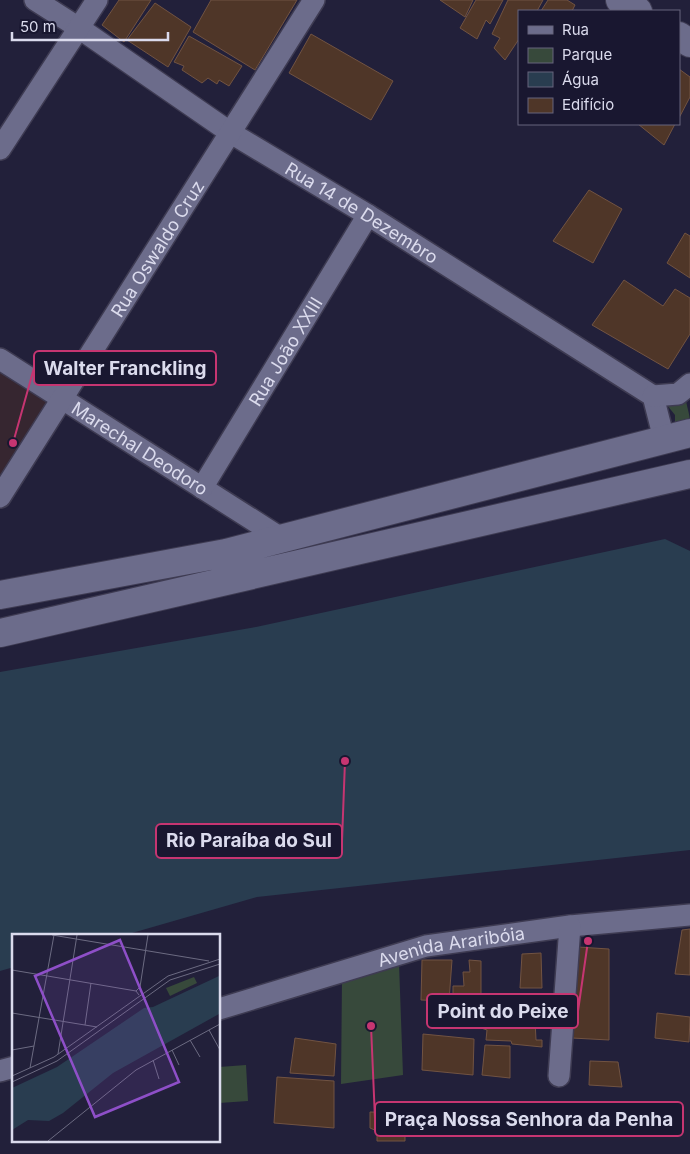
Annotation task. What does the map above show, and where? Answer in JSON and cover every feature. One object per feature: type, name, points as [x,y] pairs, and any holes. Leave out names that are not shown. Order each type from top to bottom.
[{"type":"main road","points":[[620,0],[636,10]]},
{"type":"main road","points":[[677,436],[669,454],[679,466],[690,470]]},
{"type":"main road","points":[[0,595],[226,553],[677,436]]},
{"type":"main road","points":[[0,633],[690,474]]},
{"type":"street","name":"Rua 14 de Dezembro","points":[[35,0],[79,28],[231,133],[368,215],[653,396]]},
{"type":"street","points":[[0,149],[97,0]]},
{"type":"street","name":"Rua Oswaldo Cruz","points":[[0,497],[314,0]]},
{"type":"street","name":"Rua João XXIII","points":[[202,488],[368,215]]},
{"type":"street","name":"Marechal Deodoro","points":[[0,359],[281,538]]},
{"type":"street","points":[[677,436],[653,396],[678,394],[690,384]]},
{"type":"street","name":"Avenida Araribóia","points":[[220,1009],[426,946],[570,926],[690,915]]},
{"type":"street","points":[[559,1076],[570,926]]},
{"type":"shaded area","points":[[0,366],[54,401],[0,484]]},
{"type":"green space","points":[[686,400],[690,423],[675,427],[675,415],[667,405]]},
{"type":"green space","points":[[399,963],[403,1075],[341,1084],[342,977]]},
{"type":"green space","points":[[246,1065],[248,1101],[220,1103],[220,1067]]},
{"type":"water","points":[[665,539],[690,551],[690,850],[257,897],[128,934],[12,934],[12,968],[0,971],[0,672],[256,627]]},
{"type":"building","points":[[119,0],[151,0],[124,42],[102,25]]},
{"type":"building","points":[[211,0],[297,0],[255,70],[193,32]]},
{"type":"building","points":[[440,0],[473,0],[465,17]]},
{"type":"building","points":[[476,0],[503,0],[490,24],[486,20],[477,39],[460,28]]},
{"type":"building","points":[[508,0],[543,0],[538,10],[518,10],[518,40],[505,60],[494,48],[500,38],[492,34]]},
{"type":"building","points":[[548,0],[567,0],[575,5],[572,10],[542,10]]},
{"type":"building","points":[[155,3],[191,27],[168,67],[127,40]]},
{"type":"building","points":[[311,34],[393,81],[371,120],[289,73]]},
{"type":"building","points":[[189,36],[242,66],[229,86],[219,80],[217,84],[208,78],[202,83],[182,70],[184,66],[174,62]]},
{"type":"building","points":[[680,70],[690,77],[690,97],[680,116]]},
{"type":"building","points":[[639,125],[674,125],[664,145]]},
{"type":"building","points":[[589,190],[622,209],[593,263],[553,241]]},
{"type":"building","points":[[685,233],[690,236],[690,278],[667,263]]},
{"type":"building","points":[[624,280],[663,306],[675,289],[690,298],[690,334],[668,369],[592,325]]},
{"type":"building","points":[[690,929],[690,975],[675,974],[682,930]]},
{"type":"building","points":[[578,947],[609,949],[609,1040],[572,1038]]},
{"type":"building","points":[[541,953],[542,988],[520,988],[522,954]]},
{"type":"building","points":[[422,960],[452,960],[449,1001],[421,1000]]},
{"type":"building","points":[[469,960],[481,961],[481,1004],[453,1004],[453,986],[464,986],[463,972],[470,972]]},
{"type":"building","points":[[483,1003],[504,1004],[505,1017],[535,1020],[536,1040],[542,1040],[542,1047],[512,1044],[511,1041],[486,1040],[487,1030],[481,1028]]},
{"type":"building","points":[[657,1013],[690,1017],[689,1042],[655,1038]]},
{"type":"building","points":[[423,1034],[474,1039],[473,1075],[422,1070]]},
{"type":"building","points":[[295,1038],[336,1044],[334,1076],[290,1073]]},
{"type":"building","points":[[485,1045],[510,1046],[510,1078],[482,1075]]},
{"type":"building","points":[[590,1061],[618,1062],[622,1087],[589,1085]]},
{"type":"building","points":[[277,1077],[334,1081],[334,1128],[274,1123]]},
{"type":"building","points":[[370,1112],[405,1113],[405,1141],[377,1141],[377,1131],[370,1128]]},
{"type":"place","name":"Walter Franckling","points":[[13,443]]},
{"type":"place","name":"Rio Paraíba do Sul","points":[[345,761]]},
{"type":"place","name":"Point do Peixe","points":[[588,941]]},
{"type":"place","name":"Praça Nossa Senhora da Penha","points":[[371,1026]]}]
